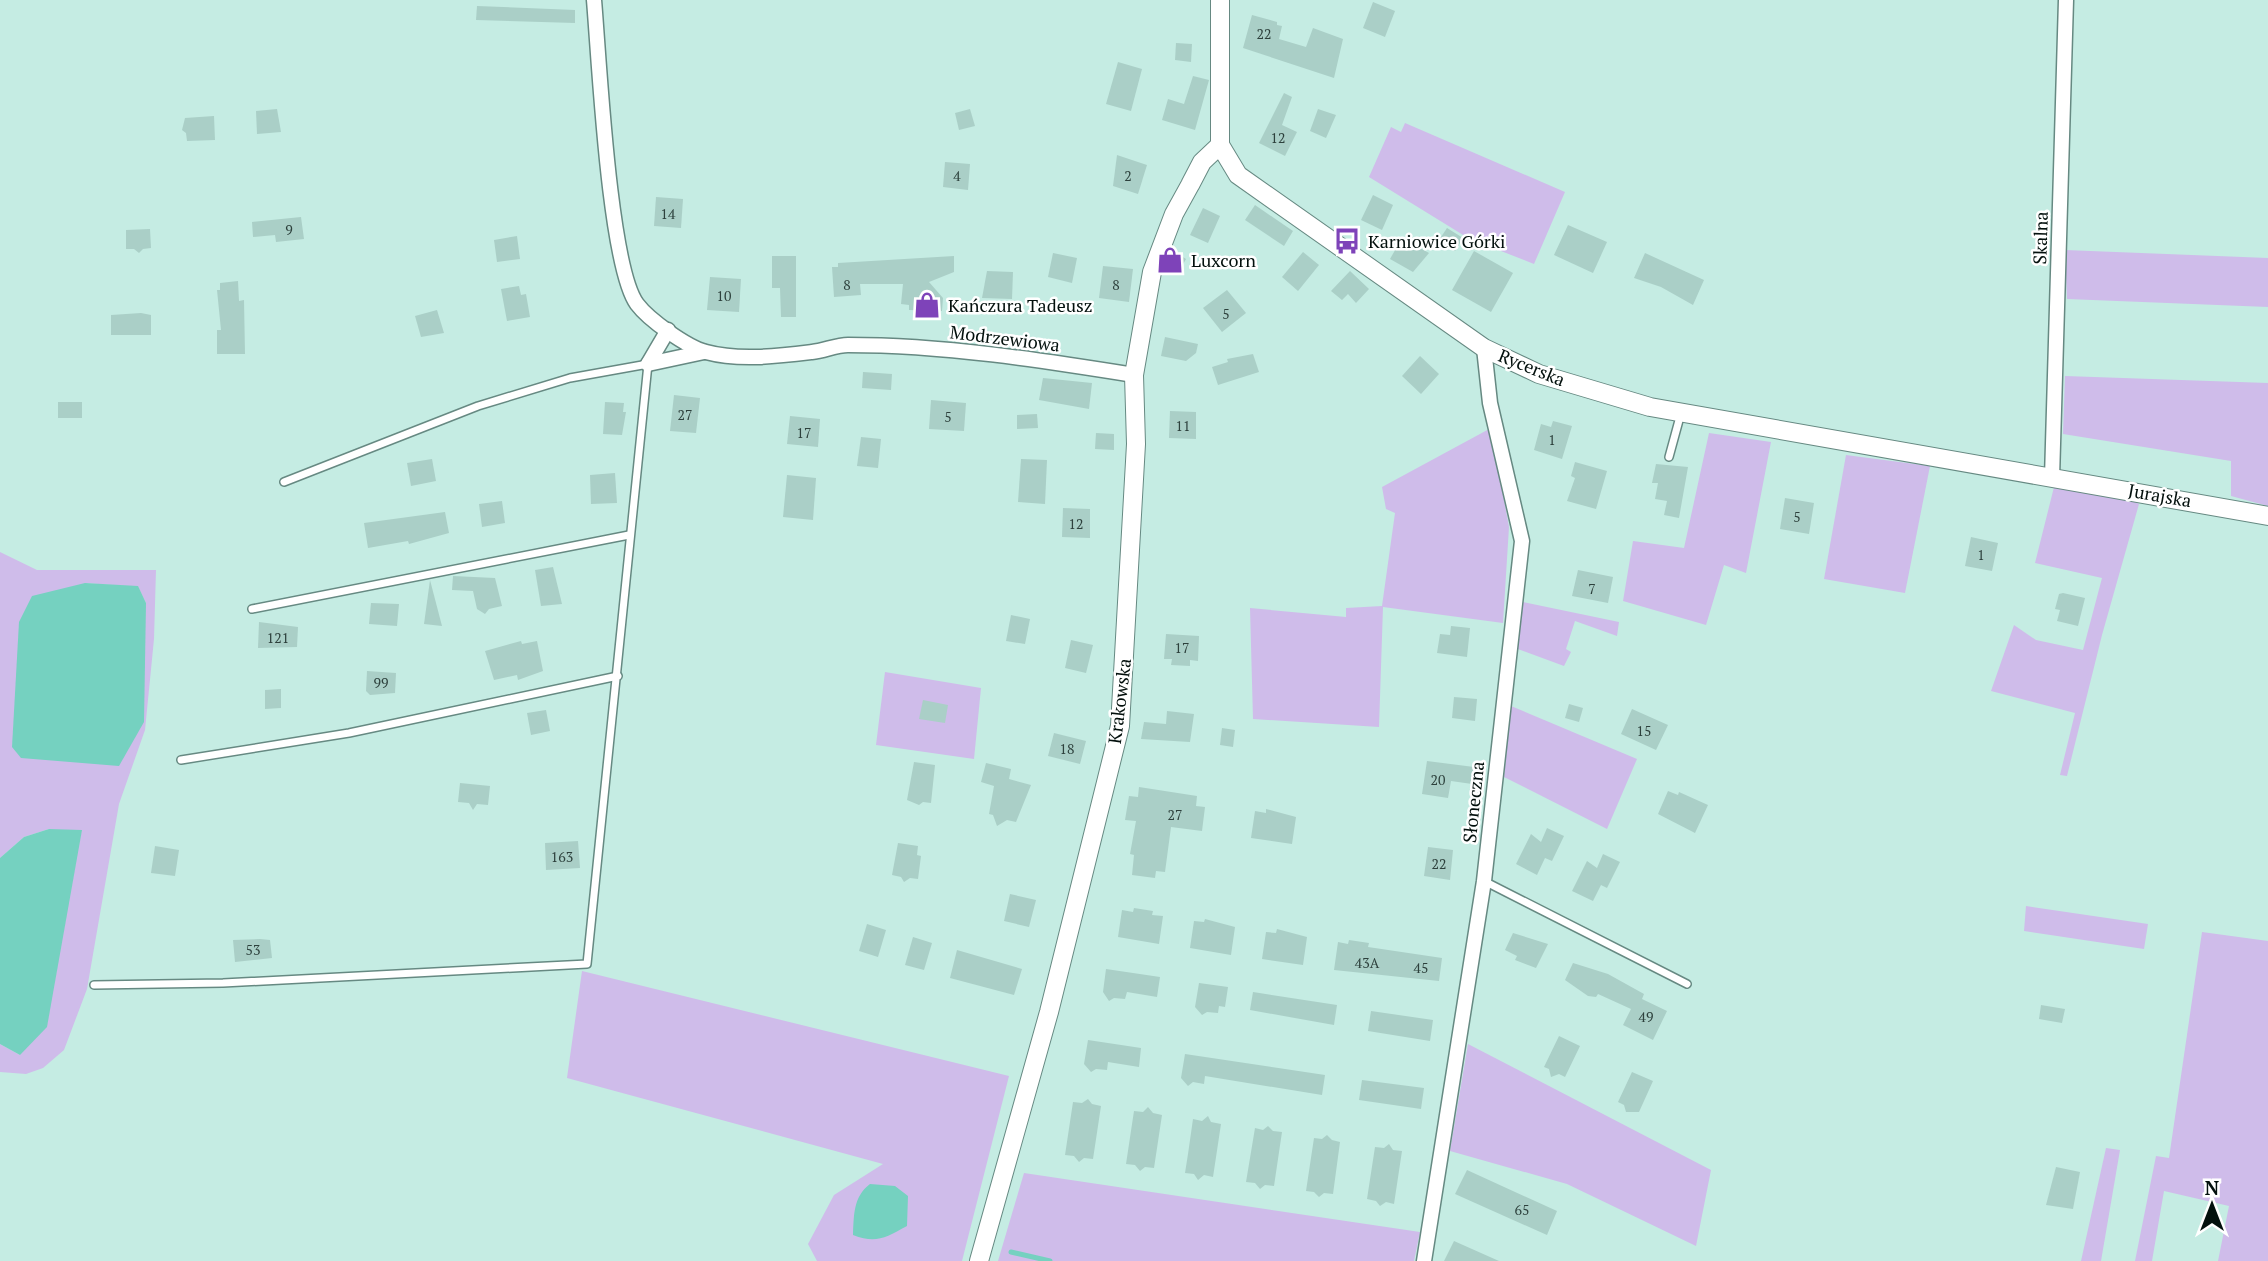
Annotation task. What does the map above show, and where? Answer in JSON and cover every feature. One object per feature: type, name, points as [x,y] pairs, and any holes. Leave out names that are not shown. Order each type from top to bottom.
[{"type":"street","name":"Modrzewiowa","points":[[594,0],[615,224],[624,270],[636,303],[668,330],[704,352]]},
{"type":"street","points":[[1220,0],[1220,145]]},
{"type":"street","name":"Skalna","points":[[2052,478],[2066,0]]},
{"type":"street","name":"Rycerska","points":[[1220,145],[1238,175],[1484,348],[1539,374],[1650,407],[2052,478]]},
{"type":"street","name":"Krakowska","points":[[979,1261],[1035,1065],[1120,726],[1136,444],[1134,375],[1152,272],[1202,162],[1220,145]]},
{"type":"street","points":[[648,363],[668,330]]},
{"type":"street","name":"Modrzewiowa","points":[[648,363],[704,352],[739,356],[814,352],[845,345],[967,351],[1134,375]]},
{"type":"street","name":"Słoneczna","points":[[1424,1261],[1484,881],[1522,541],[1490,403],[1484,348]]},
{"type":"street","name":"Jurajska","points":[[2052,478],[2268,516]]},
{"type":"lane","points":[[94,985],[223,983],[587,964],[648,363],[570,378],[478,406],[284,482]]},
{"type":"lane","points":[[1669,457],[1682,412]]},
{"type":"lane","points":[[252,609],[629,536]]},
{"type":"lane","points":[[180,760],[336,735],[618,676]]},
{"type":"lane","points":[[1484,881],[1687,984]]},
{"type":"shaded area","points":[[1405,123],[1565,192],[1534,264],[1468,238],[1369,177],[1391,127],[1401,132]]},
{"type":"shaded area","points":[[2065,250],[2268,258],[2268,307],[2067,299]]},
{"type":"shaded area","points":[[2065,376],[2268,383],[2268,506],[2231,496],[2231,461],[2063,434]]},
{"type":"shaded area","points":[[1491,428],[1509,527],[1503,623],[1383,607],[1379,727],[1253,719],[1250,608],[1346,617],[1346,608],[1382,606],[1395,513],[1386,509],[1382,487]]},
{"type":"shaded area","points":[[1709,433],[1771,442],[1746,573],[1724,565],[1706,625],[1623,601],[1633,541],[1684,548]]},
{"type":"shaded area","points":[[1846,455],[1930,466],[1905,593],[1824,579]]},
{"type":"shaded area","points":[[2054,487],[2131,500],[2139,504],[2102,635],[2067,776],[2060,775],[2075,713],[1991,691],[2014,625],[2036,640],[2083,650],[2102,578],[2035,563]]},
{"type":"shaded area","points":[[0,552],[37,570],[156,570],[154,639],[145,730],[119,804],[87,989],[64,1050],[43,1068],[26,1074],[0,1072],[0,1044],[20,1055],[49,829],[24,837],[0,858]],"holes":[[[85,583],[138,587],[146,603]]]},
{"type":"shaded area","points":[[85,583],[138,586],[146,603],[144,722],[119,766],[21,758],[12,747],[19,622],[32,596]]},
{"type":"shaded area","points":[[1523,602],[1619,622],[1617,636],[1575,621],[1566,649],[1571,652],[1564,666],[1515,648]]},
{"type":"shaded area","points":[[885,672],[981,688],[974,759],[876,745]]},
{"type":"shaded area","points":[[1511,706],[1637,759],[1607,829],[1504,777]]},
{"type":"shaded area","points":[[49,829],[82,830],[47,1027],[20,1055],[0,1044],[0,858],[24,837]]},
{"type":"shaded area","points":[[2026,906],[2148,924],[2144,949],[2024,931]]},
{"type":"shaded area","points":[[2202,932],[2268,941],[2268,1261],[2218,1261],[2229,1206],[2164,1191],[2152,1261],[2135,1261],[2156,1156],[2169,1158]]},
{"type":"shaded area","points":[[582,971],[1009,1076],[962,1261],[817,1261],[808,1244],[834,1195],[883,1164],[567,1078]]},
{"type":"shaded area","points":[[1468,1044],[1711,1170],[1696,1246],[1567,1184],[1450,1151]]},
{"type":"shaded area","points":[[2106,1148],[2120,1150],[2101,1261],[2081,1261]]},
{"type":"shaded area","points":[[1024,1173],[1420,1232],[1414,1261],[998,1261]]},
{"type":"shaded area","points":[[870,1184],[895,1186],[908,1196],[907,1226],[893,1234],[874,1239],[853,1235],[857,1201]]},
{"type":"building","points":[[1373,2],[1395,11],[1385,37],[1363,28]]},
{"type":"building","points":[[477,6],[575,10],[575,23],[476,20]]},
{"type":"building","points":[[1252,15],[1282,26],[1279,39],[1306,47],[1313,28],[1343,39],[1334,78],[1243,48]]},
{"type":"building","points":[[1176,43],[1192,44],[1191,62],[1175,60]]},
{"type":"building","points":[[1118,62],[1142,69],[1131,111],[1106,104]]},
{"type":"building","points":[[1193,76],[1209,80],[1195,130],[1162,120],[1168,99],[1184,104]]},
{"type":"building","points":[[1284,93],[1292,97],[1282,125],[1297,132],[1285,156],[1259,143]]},
{"type":"building","points":[[277,109],[281,132],[257,134],[256,111]]},
{"type":"building","points":[[970,109],[975,126],[959,130],[955,113]]},
{"type":"building","points":[[1318,109],[1336,115],[1326,138],[1310,131]]},
{"type":"building","points":[[214,116],[215,140],[187,141],[186,133],[182,130],[185,118]]},
{"type":"building","points":[[1117,155],[1147,165],[1138,194],[1113,186]]},
{"type":"building","points":[[945,162],[970,164],[968,190],[943,187]]},
{"type":"building","points":[[1373,195],[1393,205],[1382,230],[1361,220]]},
{"type":"building","points":[[656,197],[683,199],[681,228],[654,226]]},
{"type":"building","points":[[1255,205],[1293,231],[1284,246],[1245,220]]},
{"type":"building","points":[[1203,208],[1220,216],[1208,243],[1190,235]]},
{"type":"building","points":[[301,217],[304,239],[276,242],[275,235],[253,237],[252,222]]},
{"type":"building","points":[[1568,225],[1607,242],[1593,273],[1554,255]]},
{"type":"building","points":[[1447,228],[1463,238],[1455,251],[1439,240]]},
{"type":"building","points":[[150,229],[151,248],[143,249],[139,253],[134,249],[126,249],[126,230]]},
{"type":"building","points":[[517,236],[520,259],[497,262],[494,240]]},
{"type":"building","points":[[1402,238],[1429,253],[1413,272],[1390,259]]},
{"type":"building","points":[[1172,250],[1186,259],[1178,273],[1167,266]]},
{"type":"building","points":[[1474,251],[1513,273],[1491,312],[1452,290]]},
{"type":"building","points":[[1303,252],[1319,265],[1298,291],[1282,277]]},
{"type":"building","points":[[1053,253],[1077,258],[1072,283],[1048,277]]},
{"type":"building","points":[[1645,253],[1704,280],[1693,305],[1661,287],[1634,278]]},
{"type":"building","points":[[772,256],[796,256],[796,317],[781,317],[780,288],[772,288]]},
{"type":"building","points":[[954,256],[954,272],[929,282],[943,298],[942,311],[909,310],[909,305],[901,304],[903,284],[860,284],[861,295],[834,297],[832,267],[838,267],[838,263]]},
{"type":"building","points":[[1103,266],[1133,269],[1129,302],[1099,298]]},
{"type":"building","points":[[987,271],[1013,272],[1012,299],[982,298]]},
{"type":"building","points":[[1350,271],[1369,289],[1356,303],[1348,294],[1342,300],[1331,291]]},
{"type":"building","points":[[710,277],[741,279],[739,312],[707,310]]},
{"type":"building","points":[[238,281],[239,301],[244,300],[245,354],[217,354],[217,330],[221,330],[217,290],[220,290],[220,283]]},
{"type":"building","points":[[519,286],[521,295],[526,294],[530,317],[507,321],[501,289]]},
{"type":"building","points":[[1227,290],[1246,313],[1222,332],[1203,308]]},
{"type":"building","points":[[437,310],[444,333],[421,337],[415,316]]},
{"type":"building","points":[[111,315],[151,315],[151,335],[111,335]]},
{"type":"building","points":[[1165,337],[1198,344],[1196,353],[1186,361],[1161,356]]},
{"type":"building","points":[[1253,354],[1259,372],[1218,385],[1212,367],[1228,362],[1227,359]]},
{"type":"building","points":[[1420,356],[1439,374],[1421,394],[1402,376]]},
{"type":"building","points":[[863,372],[892,374],[891,390],[862,388]]},
{"type":"building","points":[[1043,378],[1092,383],[1089,409],[1039,400]]},
{"type":"building","points":[[674,395],[700,398],[696,433],[670,431]]},
{"type":"building","points":[[931,400],[966,403],[964,431],[929,429]]},
{"type":"building","points":[[58,402],[82,402],[82,418],[58,418]]},
{"type":"building","points":[[605,402],[624,403],[623,412],[626,412],[622,435],[603,434]]},
{"type":"building","points":[[1170,411],[1196,412],[1196,439],[1169,438]]},
{"type":"building","points":[[1037,414],[1038,428],[1017,429],[1017,415]]},
{"type":"building","points":[[790,416],[820,419],[818,447],[787,444]]},
{"type":"building","points":[[1553,421],[1572,426],[1562,459],[1534,450],[1541,424],[1551,427]]},
{"type":"building","points":[[1096,433],[1114,434],[1114,450],[1095,449]]},
{"type":"building","points":[[861,437],[881,439],[878,468],[857,466]]},
{"type":"building","points":[[432,459],[436,481],[411,486],[407,463]]},
{"type":"building","points":[[1021,459],[1047,460],[1045,504],[1018,502]]},
{"type":"building","points":[[1575,462],[1607,471],[1596,509],[1567,501],[1575,478],[1571,476]]},
{"type":"building","points":[[1656,464],[1688,467],[1679,518],[1664,515],[1667,501],[1655,499],[1658,483],[1652,483]]},
{"type":"building","points":[[615,473],[617,503],[591,504],[590,475]]},
{"type":"building","points":[[787,475],[816,478],[813,520],[783,517]]},
{"type":"building","points":[[1785,498],[1814,503],[1809,534],[1780,529]]},
{"type":"building","points":[[502,501],[505,523],[482,527],[479,504]]},
{"type":"building","points":[[1063,508],[1090,509],[1090,538],[1062,537]]},
{"type":"building","points":[[445,512],[449,533],[409,544],[408,541],[368,548],[364,523]]},
{"type":"building","points":[[1971,537],[1998,543],[1992,571],[1965,566]]},
{"type":"building","points":[[553,567],[562,604],[541,606],[535,570]]},
{"type":"building","points":[[1578,570],[1613,577],[1608,603],[1572,596]]},
{"type":"building","points":[[453,576],[495,578],[502,606],[489,609],[485,614],[477,609],[473,591],[452,590]]},
{"type":"building","points":[[430,580],[442,626],[424,624]]},
{"type":"building","points":[[2059,594],[2085,598],[2078,626],[2057,621],[2060,610],[2055,609]]},
{"type":"building","points":[[371,603],[399,604],[397,626],[369,624]]},
{"type":"building","points":[[1011,615],[1030,619],[1025,644],[1006,641]]},
{"type":"building","points":[[259,622],[298,627],[297,647],[258,648]]},
{"type":"building","points":[[1451,626],[1470,628],[1467,657],[1437,653],[1440,634],[1450,635]]},
{"type":"building","points":[[1166,634],[1199,636],[1198,661],[1190,660],[1190,666],[1171,665],[1172,659],[1164,659]]},
{"type":"building","points":[[1071,640],[1093,645],[1086,673],[1065,668]]},
{"type":"building","points":[[521,641],[522,644],[537,641],[543,671],[518,680],[517,675],[494,680],[485,651]]},
{"type":"building","points":[[367,671],[396,673],[395,693],[370,695],[366,691]]},
{"type":"building","points":[[281,689],[281,708],[265,709],[265,690]]},
{"type":"building","points":[[1454,697],[1477,699],[1475,721],[1452,718]]},
{"type":"building","points":[[923,700],[948,705],[945,723],[919,719]]},
{"type":"building","points":[[1569,704],[1583,708],[1579,722],[1565,718]]},
{"type":"building","points":[[1632,709],[1668,725],[1656,750],[1621,734]]},
{"type":"building","points":[[546,710],[550,731],[531,735],[527,713]]},
{"type":"building","points":[[1167,711],[1194,714],[1190,742],[1141,739],[1144,722],[1166,724]]},
{"type":"building","points":[[1222,728],[1235,730],[1233,747],[1220,745]]},
{"type":"building","points":[[1054,733],[1086,741],[1080,764],[1048,756]]},
{"type":"building","points":[[1427,761],[1474,767],[1472,784],[1451,781],[1448,798],[1422,794]]},
{"type":"building","points":[[914,762],[935,765],[931,803],[923,802],[919,805],[907,800]]},
{"type":"building","points":[[986,763],[1011,769],[1009,779],[1031,785],[1016,822],[1007,820],[997,826],[993,815],[989,814],[994,786],[981,782]]},
{"type":"building","points":[[460,783],[490,786],[488,805],[477,804],[473,810],[469,803],[458,802]]},
{"type":"building","points":[[1139,787],[1197,796],[1196,806],[1205,807],[1202,831],[1171,827],[1165,872],[1156,871],[1155,878],[1132,875],[1134,855],[1130,854],[1136,821],[1125,820],[1129,796],[1138,797]]},
{"type":"building","points":[[1668,791],[1678,795],[1679,792],[1708,805],[1695,833],[1658,814]]},
{"type":"building","points":[[1266,809],[1296,817],[1292,844],[1251,838],[1255,811],[1266,813]]},
{"type":"building","points":[[1547,828],[1564,836],[1552,861],[1545,858],[1537,875],[1516,864],[1531,834],[1541,842]]},
{"type":"building","points":[[578,841],[580,868],[546,870],[545,843]]},
{"type":"building","points":[[898,843],[918,846],[917,855],[921,856],[918,879],[910,878],[904,882],[901,877],[892,875]]},
{"type":"building","points":[[155,846],[179,850],[175,876],[151,873]]},
{"type":"building","points":[[1428,847],[1453,850],[1450,880],[1424,876]]},
{"type":"building","points":[[1603,854],[1620,862],[1607,888],[1601,885],[1593,901],[1572,891],[1587,861],[1597,868]]},
{"type":"building","points":[[1010,894],[1036,900],[1029,927],[1004,921]]},
{"type":"building","points":[[1134,908],[1153,911],[1152,915],[1163,916],[1159,944],[1118,937],[1122,910],[1133,912]]},
{"type":"building","points":[[1205,919],[1235,927],[1231,955],[1190,948],[1194,921],[1204,922]]},
{"type":"building","points":[[867,924],[886,930],[878,957],[859,951]]},
{"type":"building","points":[[1277,929],[1307,937],[1303,965],[1262,959],[1266,932],[1276,933]]},
{"type":"building","points":[[1513,933],[1548,944],[1536,968],[1515,960],[1517,956],[1505,950]]},
{"type":"building","points":[[913,937],[932,943],[924,970],[905,965]]},
{"type":"building","points":[[233,940],[270,940],[272,958],[235,962]]},
{"type":"building","points":[[1349,940],[1369,943],[1368,947],[1442,958],[1439,981],[1334,970],[1338,942],[1348,944]]},
{"type":"building","points":[[957,950],[1022,969],[1014,995],[950,978]]},
{"type":"building","points":[[1573,963],[1608,974],[1644,994],[1642,999],[1667,1011],[1653,1040],[1623,1025],[1631,1009],[1598,994],[1596,997],[1588,996],[1565,980]]},
{"type":"building","points":[[1106,969],[1160,977],[1157,997],[1127,992],[1125,999],[1114,998],[1109,1001],[1103,992]]},
{"type":"building","points":[[1199,983],[1228,987],[1225,1007],[1219,1006],[1218,1013],[1207,1012],[1202,1015],[1195,1007]]},
{"type":"building","points":[[1253,992],[1337,1005],[1334,1025],[1250,1010]]},
{"type":"building","points":[[2041,1005],[2065,1009],[2062,1023],[2039,1019]]},
{"type":"building","points":[[1371,1011],[1433,1020],[1430,1041],[1368,1031]]},
{"type":"building","points":[[1559,1036],[1580,1046],[1565,1077],[1559,1074],[1551,1077],[1549,1069],[1544,1067]]},
{"type":"building","points":[[1088,1040],[1141,1048],[1139,1067],[1108,1062],[1107,1070],[1096,1069],[1091,1072],[1084,1064]]},
{"type":"building","points":[[1185,1054],[1325,1075],[1322,1095],[1205,1076],[1204,1084],[1193,1082],[1188,1086],[1181,1078]]},
{"type":"building","points":[[1632,1072],[1653,1081],[1639,1112],[1626,1112],[1624,1105],[1618,1102]]},
{"type":"building","points":[[1362,1080],[1424,1088],[1421,1109],[1359,1100]]},
{"type":"building","points":[[1088,1099],[1092,1104],[1101,1106],[1093,1159],[1084,1158],[1079,1162],[1074,1156],[1065,1155],[1073,1102],[1082,1103]]},
{"type":"building","points":[[1148,1107],[1153,1113],[1162,1115],[1154,1168],[1145,1167],[1140,1171],[1135,1165],[1126,1164],[1134,1111],[1143,1112]]},
{"type":"building","points":[[1208,1116],[1211,1122],[1221,1124],[1213,1177],[1204,1175],[1198,1180],[1194,1174],[1185,1173],[1193,1119],[1202,1121]]},
{"type":"building","points":[[1268,1126],[1273,1131],[1282,1132],[1274,1186],[1265,1185],[1260,1189],[1255,1183],[1246,1182],[1255,1128],[1263,1130]]},
{"type":"building","points":[[1327,1135],[1340,1142],[1333,1194],[1324,1193],[1319,1197],[1314,1192],[1306,1191],[1314,1138],[1322,1139]]},
{"type":"building","points":[[1389,1144],[1393,1150],[1402,1151],[1394,1204],[1386,1202],[1380,1206],[1376,1201],[1367,1199],[1375,1147],[1384,1148]]},
{"type":"building","points":[[2056,1167],[2080,1172],[2073,1209],[2046,1205]]},
{"type":"building","points":[[1467,1170],[1557,1211],[1547,1235],[1455,1194]]},
{"type":"building","points":[[1454,1241],[1499,1261],[1444,1261]]},
{"type":"waterway","points":[[1011,1252],[1050,1261]]},
{"type":"place","name":"Karniowice Górki","points":[[1347,241]]},
{"type":"place","name":"Luxcorn","points":[[1170,260]]},
{"type":"place","name":"Kańczura Tadeusz","points":[[927,305]]}]
